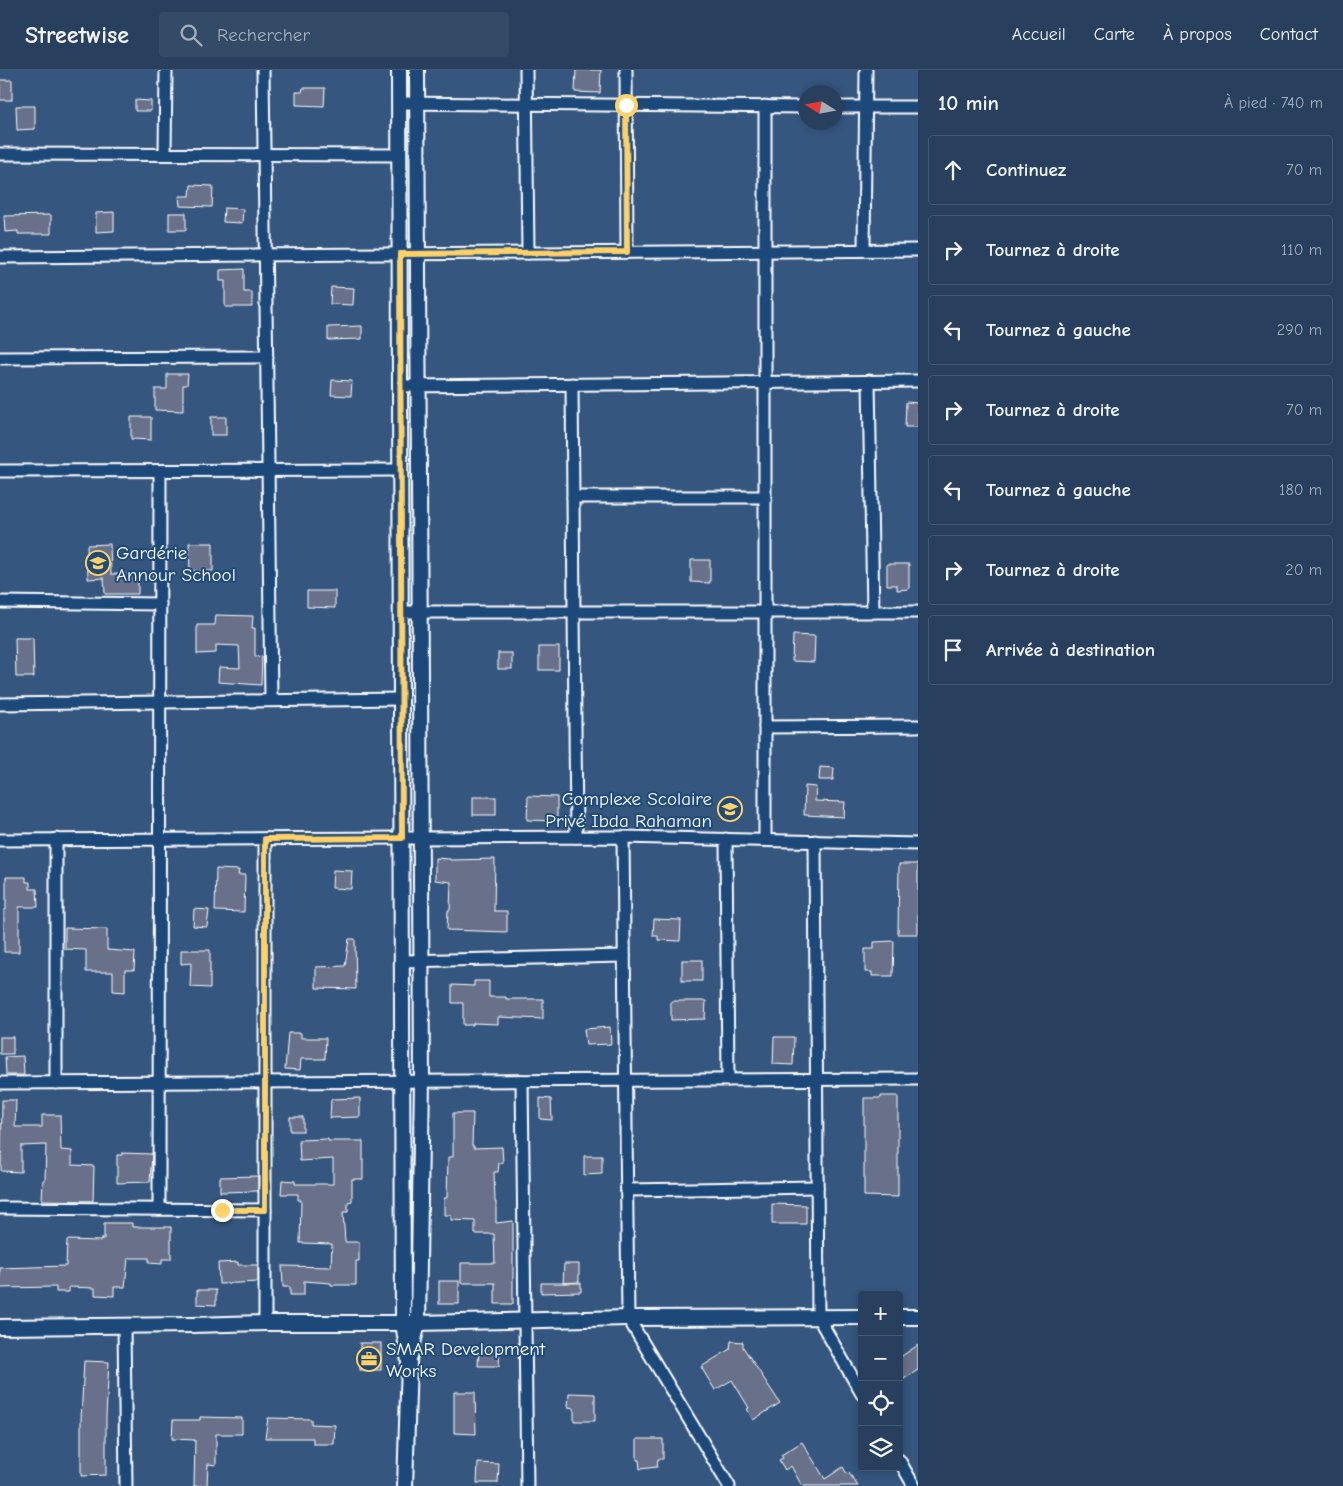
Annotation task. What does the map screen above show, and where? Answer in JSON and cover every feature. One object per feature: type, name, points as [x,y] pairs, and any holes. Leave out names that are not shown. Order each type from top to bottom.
[{"type":"street","points":[[165,154],[166,70]]},
{"type":"street","points":[[263,70],[271,700]]},
{"type":"street","points":[[400,70],[403,1323],[408,1362],[405,1486]]},
{"type":"street","points":[[408,1362],[418,1323],[422,1082],[417,70]]},
{"type":"street","points":[[526,70],[528,253]]},
{"type":"street","points":[[626,70],[627,252]]},
{"type":"street","points":[[864,249],[866,70]]},
{"type":"street","points":[[400,103],[798,106]]},
{"type":"street","points":[[765,106],[765,840]]},
{"type":"street","points":[[843,107],[918,108]]},
{"type":"street","points":[[0,154],[400,154]]},
{"type":"street","points":[[0,256],[918,250]]},
{"type":"street","points":[[0,358],[267,357]]},
{"type":"street","points":[[400,386],[918,380]]},
{"type":"street","points":[[869,381],[873,612]]},
{"type":"street","points":[[572,384],[576,837]]},
{"type":"street","points":[[0,471],[400,470]]},
{"type":"street","points":[[159,1209],[160,471]]},
{"type":"street","points":[[573,496],[766,497]]},
{"type":"street","points":[[0,602],[160,604]]},
{"type":"street","points":[[401,612],[918,612]]},
{"type":"street","points":[[0,704],[401,699]]},
{"type":"street","points":[[765,727],[918,726]]},
{"type":"street","points":[[623,837],[628,1318],[729,1486]]},
{"type":"street","points":[[0,840],[623,837],[918,844]]},
{"type":"street","points":[[56,839],[56,1083]]},
{"type":"street","points":[[265,839],[265,1322]]},
{"type":"street","points":[[726,839],[728,1080]]},
{"type":"street","points":[[815,841],[818,1317],[858,1387]]},
{"type":"street","points":[[402,961],[624,956]]},
{"type":"street","points":[[0,1083],[918,1079]]},
{"type":"street","points":[[522,1081],[527,1486]]},
{"type":"street","points":[[627,1190],[817,1187]]},
{"type":"street","points":[[0,1208],[265,1210]]},
{"type":"street","points":[[0,1327],[265,1322],[418,1323],[628,1318],[858,1317]]},
{"type":"street","points":[[903,1317],[918,1317]]},
{"type":"street","points":[[124,1326],[126,1486]]},
{"type":"street","points":[[903,1467],[914,1486]]},
{"type":"building","points":[[576,70],[601,70],[600,93],[575,92]]},
{"type":"building","points":[[0,80],[12,80],[12,100],[0,100]]},
{"type":"building","points":[[303,88],[325,88],[324,106],[296,105],[296,92],[302,92]]},
{"type":"building","points":[[135,100],[151,101],[151,111],[135,111]]},
{"type":"building","points":[[16,106],[35,106],[35,129],[17,130]]},
{"type":"building","points":[[191,185],[213,186],[212,207],[180,206],[179,196],[190,196]]},
{"type":"building","points":[[224,208],[243,209],[242,223],[223,222]]},
{"type":"building","points":[[114,212],[114,231],[96,232],[96,213]]},
{"type":"building","points":[[169,213],[186,213],[186,230],[169,230]]},
{"type":"building","points":[[51,215],[51,234],[18,234],[18,231],[5,232],[4,216]]},
{"type":"building","points":[[244,269],[244,292],[252,292],[252,307],[225,307],[225,281],[220,281],[220,270]]},
{"type":"building","points":[[331,287],[354,288],[353,305],[330,304]]},
{"type":"building","points":[[362,326],[362,339],[328,340],[328,327]]},
{"type":"building","points":[[167,374],[188,374],[187,385],[183,385],[183,411],[155,410],[155,389],[167,389]]},
{"type":"building","points":[[332,380],[352,381],[351,396],[331,395]]},
{"type":"building","points":[[906,402],[918,403],[918,427],[905,427]]},
{"type":"building","points":[[131,417],[151,417],[151,440],[131,439]]},
{"type":"building","points":[[211,417],[226,417],[226,435],[211,435]]},
{"type":"building","points":[[189,543],[213,543],[213,571],[190,571]]},
{"type":"building","points":[[110,544],[111,574],[138,574],[138,594],[105,594],[104,578],[88,579],[87,545]]},
{"type":"building","points":[[691,560],[710,560],[710,583],[691,582]]},
{"type":"building","points":[[887,564],[909,564],[909,589],[897,590],[897,585],[887,585]]},
{"type":"building","points":[[307,591],[335,591],[335,608],[307,607]]},
{"type":"building","points":[[216,615],[253,616],[252,628],[255,628],[255,657],[262,656],[261,685],[218,682],[219,667],[240,668],[239,646],[216,645],[216,653],[197,654],[197,625],[215,625]]},
{"type":"building","points":[[793,635],[815,636],[814,662],[792,661]]},
{"type":"building","points":[[15,638],[33,638],[34,677],[16,677]]},
{"type":"building","points":[[539,647],[559,647],[559,670],[539,670]]},
{"type":"building","points":[[498,653],[512,653],[512,669],[498,669]]},
{"type":"building","points":[[820,767],[834,768],[833,780],[819,780]]},
{"type":"building","points":[[805,786],[816,787],[815,801],[845,802],[844,817],[804,815]]},
{"type":"building","points":[[528,796],[557,797],[557,821],[527,820]]},
{"type":"building","points":[[473,797],[496,797],[496,815],[473,815]]},
{"type":"building","points":[[435,858],[450,860],[495,859],[494,911],[507,911],[507,932],[447,930],[451,882],[435,880]]},
{"type":"building","points":[[899,864],[918,864],[918,934],[898,934]]},
{"type":"building","points":[[216,869],[239,870],[238,875],[245,875],[244,912],[215,911]]},
{"type":"building","points":[[333,870],[352,871],[351,889],[332,888]]},
{"type":"building","points":[[6,877],[26,877],[26,882],[30,882],[30,889],[37,889],[38,907],[19,907],[19,952],[4,952]]},
{"type":"building","points":[[194,909],[209,910],[207,927],[193,926]]},
{"type":"building","points":[[654,919],[681,920],[680,941],[658,940],[658,936],[653,936]]},
{"type":"building","points":[[65,928],[107,929],[107,950],[135,952],[134,970],[125,970],[125,992],[113,991],[113,972],[86,972],[86,950],[65,949]]},
{"type":"building","points":[[349,939],[355,939],[356,989],[316,988],[316,967],[345,966]]},
{"type":"building","points":[[894,941],[893,976],[872,976],[872,972],[865,972],[865,949],[874,949],[874,942]]},
{"type":"building","points":[[181,950],[210,950],[210,988],[190,987],[191,963],[181,964]]},
{"type":"building","points":[[682,960],[702,960],[702,981],[682,981]]},
{"type":"building","points":[[474,981],[489,981],[489,997],[543,999],[543,1019],[498,1017],[498,1024],[473,1023],[473,1025],[463,1025],[463,1003],[452,1003],[452,985],[474,986]]},
{"type":"building","points":[[671,1001],[706,1001],[705,1019],[671,1020]]},
{"type":"building","points":[[610,1027],[611,1044],[586,1045],[584,1029]]},
{"type":"building","points":[[288,1033],[301,1033],[301,1038],[326,1038],[325,1059],[301,1059],[300,1070],[285,1069]]},
{"type":"building","points":[[0,1037],[13,1037],[13,1054],[0,1054]]},
{"type":"building","points":[[774,1037],[794,1037],[793,1065],[773,1064]]},
{"type":"building","points":[[23,1056],[24,1075],[6,1075],[5,1057]]},
{"type":"building","points":[[881,1096],[898,1096],[898,1197],[864,1196],[864,1098],[881,1098]]},
{"type":"building","points":[[360,1098],[360,1117],[330,1118],[331,1099]]},
{"type":"building","points":[[540,1098],[551,1099],[552,1120],[540,1119]]},
{"type":"building","points":[[2,1100],[16,1100],[15,1127],[42,1127],[42,1115],[60,1115],[61,1150],[72,1151],[72,1165],[94,1166],[93,1201],[42,1200],[43,1180],[45,1180],[46,1145],[21,1146],[21,1172],[1,1171]]},
{"type":"building","points":[[453,1113],[473,1113],[472,1146],[474,1148],[502,1147],[503,1163],[499,1163],[498,1172],[494,1172],[496,1223],[513,1221],[513,1304],[495,1304],[495,1283],[461,1283],[461,1263],[495,1263],[494,1234],[475,1234],[475,1221],[451,1220],[451,1215],[444,1215],[444,1198],[447,1198],[448,1157],[453,1157]]},
{"type":"building","points":[[290,1117],[303,1117],[303,1131],[290,1131]]},
{"type":"building","points":[[328,1139],[328,1141],[363,1141],[363,1179],[352,1179],[352,1201],[348,1202],[348,1212],[343,1212],[345,1242],[359,1242],[359,1261],[356,1261],[356,1285],[331,1285],[331,1283],[304,1281],[304,1295],[290,1295],[290,1287],[283,1287],[282,1266],[331,1267],[332,1244],[300,1243],[301,1200],[298,1200],[298,1194],[281,1194],[282,1180],[295,1181],[295,1184],[333,1184],[333,1159],[300,1161],[299,1140]]},
{"type":"building","points":[[122,1153],[152,1154],[150,1182],[117,1183],[117,1155],[122,1155]]},
{"type":"building","points":[[584,1156],[602,1156],[602,1174],[584,1175]]},
{"type":"building","points":[[258,1176],[258,1191],[220,1192],[220,1177]]},
{"type":"building","points":[[772,1204],[806,1205],[806,1224],[772,1224]]},
{"type":"building","points":[[104,1223],[132,1223],[132,1227],[171,1227],[171,1259],[162,1259],[162,1264],[149,1263],[149,1258],[128,1258],[125,1287],[114,1287],[114,1296],[95,1295],[95,1288],[69,1287],[69,1292],[56,1292],[56,1287],[0,1288],[0,1268],[66,1266],[67,1240],[101,1241],[101,1239],[104,1239]]},
{"type":"building","points":[[238,1262],[238,1265],[258,1265],[258,1282],[219,1284],[218,1263]]},
{"type":"building","points":[[564,1264],[579,1264],[579,1282],[563,1283]]},
{"type":"building","points":[[439,1281],[459,1281],[459,1304],[439,1304]]},
{"type":"building","points":[[541,1283],[581,1283],[581,1292],[541,1293]]},
{"type":"building","points":[[197,1290],[216,1290],[216,1305],[197,1304]]},
{"type":"building","points":[[731,1341],[743,1342],[743,1347],[780,1403],[753,1420],[747,1409],[749,1408],[732,1380],[715,1390],[701,1367],[730,1349]]},
{"type":"building","points":[[360,1343],[381,1343],[381,1370],[360,1370]]},
{"type":"building","points":[[918,1345],[918,1370],[903,1379],[903,1355]]},
{"type":"building","points":[[479,1346],[500,1347],[499,1366],[478,1366]]},
{"type":"building","points":[[84,1361],[109,1362],[106,1416],[106,1475],[81,1476]]},
{"type":"building","points":[[454,1392],[475,1392],[476,1434],[454,1433]]},
{"type":"building","points":[[569,1393],[595,1394],[595,1421],[574,1421],[574,1408],[568,1407]]},
{"type":"building","points":[[200,1417],[242,1418],[242,1434],[216,1434],[216,1465],[208,1464],[207,1486],[194,1486],[195,1440],[172,1439],[173,1420],[200,1420]]},
{"type":"building","points":[[268,1418],[311,1419],[311,1424],[335,1425],[334,1444],[313,1444],[313,1438],[265,1438]]},
{"type":"building","points":[[637,1439],[663,1439],[663,1459],[658,1459],[657,1467],[640,1469],[639,1460],[637,1460]]},
{"type":"building","points":[[802,1442],[825,1479],[843,1467],[858,1486],[802,1486],[791,1466],[785,1470],[779,1460],[783,1458],[781,1455]]},
{"type":"building","points":[[478,1463],[499,1464],[498,1483],[477,1483]]},
{"type":"place","name":"Gardérie Annour School","points":[[98,563]]},
{"type":"place","name":"Complexe Scolaire Privé Ibda Rahaman","points":[[730,809]]},
{"type":"place","name":"SMAR Development Works","points":[[369,1359]]},
{"type":"route","points":[[222,1210],[265,1210],[265,839],[402,838],[400,254],[627,252],[626,105]]}]
